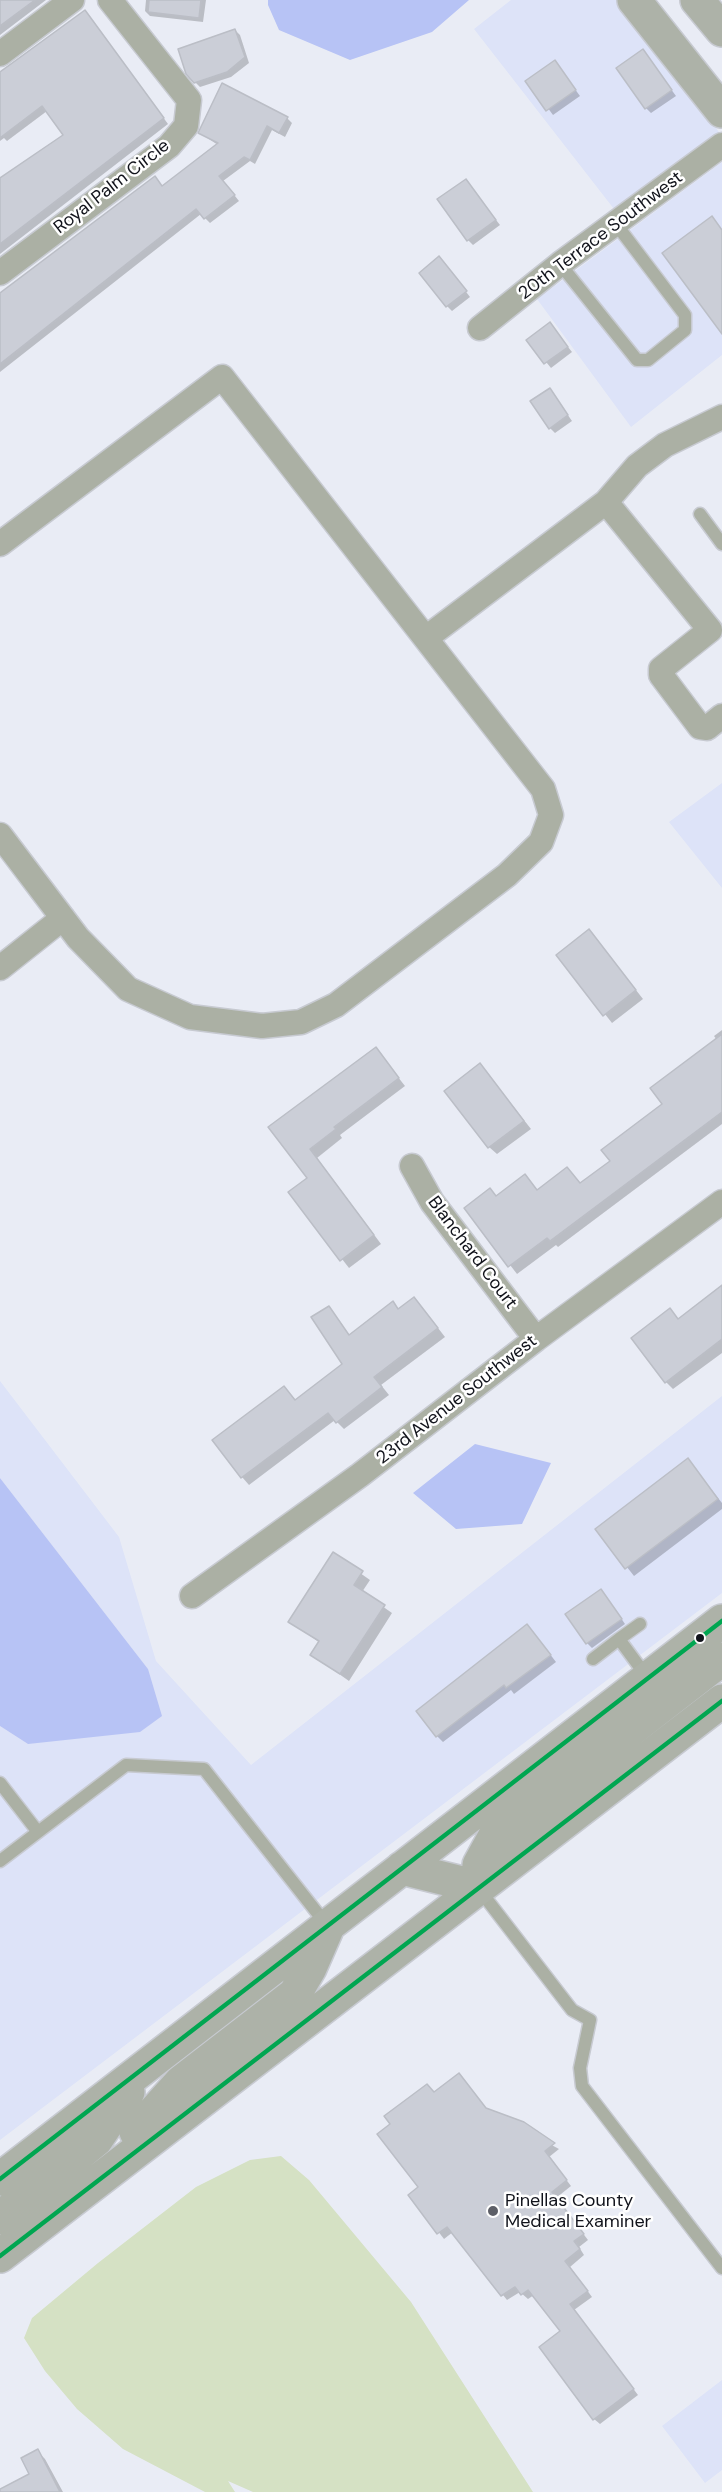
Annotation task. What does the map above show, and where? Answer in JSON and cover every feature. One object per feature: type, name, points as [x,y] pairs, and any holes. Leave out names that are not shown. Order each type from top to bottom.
[{"type":"main road","points":[[634,0],[722,111]]},
{"type":"main road","points":[[0,2179],[722,1621]]},
{"type":"main road","points":[[477,1887],[479,1865],[496,1834],[722,1659]]},
{"type":"main road","points":[[0,2256],[477,1887],[722,1701]]},
{"type":"main road","points":[[402,1868],[477,1887]]},
{"type":"main road","points":[[110,2171],[137,2130],[181,2082],[295,1994],[310,1968],[328,1926]]},
{"type":"main road","points":[[0,2218],[96,2140],[142,2071]]},
{"type":"street","points":[[0,54],[72,0]]},
{"type":"street","name":"Royal Palm Circle","points":[[0,273],[169,146],[186,126],[189,100],[110,0]]},
{"type":"street","name":"20th Terrace Southwest","points":[[480,328],[560,264],[722,146]]},
{"type":"street","points":[[0,544],[222,377],[543,789],[551,815],[541,842],[507,875],[336,1005],[301,1022],[262,1026],[190,1017],[128,989],[78,939],[0,835]]},
{"type":"street","points":[[426,638],[606,502],[637,466],[665,445],[722,417]]},
{"type":"street","points":[[606,502],[716,625],[661,669],[661,675],[700,727],[707,728],[722,716]]},
{"type":"street","points":[[0,968],[63,918]]},
{"type":"street","name":"Blanchard Court","points":[[412,1166],[432,1202],[536,1339]]},
{"type":"street","name":"23rd Avenue Southwest","points":[[192,1596],[360,1475],[536,1339],[722,1202]]},
{"type":"lane","points":[[560,264],[637,360],[648,360],[685,330],[685,315],[616,224]]},
{"type":"lane","points":[[700,514],[722,544]]},
{"type":"lane","points":[[592,1659],[640,1624]]},
{"type":"lane","points":[[619,1639],[648,1678]]},
{"type":"lane","points":[[0,1861],[126,1765],[204,1769],[328,1926]]},
{"type":"lane","points":[[0,1783],[38,1832]]},
{"type":"lane","points":[[477,1887],[572,2010],[590,2020],[580,2068],[582,2086],[722,2268]]},
{"type":"shaded area","points":[[511,0],[618,0],[719,132],[614,209],[474,29]]},
{"type":"shaded area","points":[[722,162],[722,355],[631,427],[537,299]]},
{"type":"shaded area","points":[[722,783],[722,888],[669,822]]},
{"type":"shaded area","points":[[0,1381],[119,1537],[156,1661],[251,1765],[722,1396],[722,1593],[0,2140],[0,1726],[28,1744],[148,1669],[0,1478]]},
{"type":"shaded area","points":[[722,2380],[722,2470],[705,2483],[662,2426]]},
{"type":"green space","points":[[281,2156],[309,2180],[411,2302],[533,2492],[253,2492],[228,2481],[235,2492],[205,2492],[123,2449],[77,2409],[45,2371],[24,2338],[32,2318],[196,2187],[250,2160]]},
{"type":"water","points":[[268,0],[469,0],[432,32],[350,60],[279,30]]},
{"type":"water","points":[[475,1444],[551,1463],[522,1524],[456,1529],[413,1493]]},
{"type":"water","points":[[0,1478],[148,1669],[162,1716],[140,1732],[28,1744],[0,1726]]},
{"type":"building","points":[[0,0],[35,0],[0,26]]},
{"type":"building","points":[[149,0],[201,0],[199,18],[148,12]]},
{"type":"building","points":[[85,10],[164,118],[0,244],[0,178],[63,135],[42,106],[0,138],[0,72]]},
{"type":"building","points":[[235,29],[245,57],[227,72],[194,83],[186,74],[178,49]]},
{"type":"building","points":[[643,49],[672,90],[645,109],[616,68]]},
{"type":"building","points":[[555,60],[576,90],[546,111],[525,81]]},
{"type":"building","points":[[222,83],[288,117],[279,133],[267,126],[250,160],[244,157],[219,176],[235,195],[204,219],[196,209],[0,364],[0,293],[155,176],[162,186],[218,143],[198,133]]},
{"type":"building","points":[[466,179],[496,220],[467,241],[437,199]]},
{"type":"building","points":[[712,216],[722,230],[722,334],[662,253]]},
{"type":"building","points":[[439,256],[467,291],[446,307],[419,273]]},
{"type":"building","points":[[550,322],[568,347],[544,364],[526,340]]},
{"type":"building","points":[[550,388],[568,415],[549,429],[530,401]]},
{"type":"building","points":[[589,929],[636,990],[603,1016],[556,955]]},
{"type":"building","points":[[722,1034],[722,1112],[550,1241],[547,1238],[508,1267],[464,1208],[490,1188],[496,1196],[525,1174],[537,1190],[567,1167],[580,1183],[610,1161],[601,1150],[662,1104],[650,1088]]},
{"type":"building","points":[[376,1047],[399,1078],[334,1127],[336,1129],[310,1149],[374,1235],[340,1261],[288,1192],[307,1178],[268,1127]]},
{"type":"building","points":[[480,1063],[524,1121],[488,1148],[444,1091]]},
{"type":"building","points":[[722,1285],[722,1339],[665,1383],[631,1338],[670,1308],[678,1319]]},
{"type":"building","points":[[414,1297],[438,1328],[374,1377],[382,1387],[336,1423],[328,1413],[241,1478],[212,1440],[284,1386],[295,1400],[342,1364],[311,1317],[329,1306],[349,1335],[393,1301],[398,1309]]},
{"type":"building","points":[[688,1458],[718,1499],[625,1569],[595,1529]]},
{"type":"building","points":[[333,1552],[363,1571],[354,1585],[385,1605],[340,1674],[310,1655],[319,1641],[288,1622]]},
{"type":"building","points":[[601,1589],[622,1619],[586,1644],[565,1614]]},
{"type":"building","points":[[527,1624],[551,1655],[506,1688],[504,1685],[436,1737],[416,1711]]},
{"type":"building","name":"Pinellas County Medical Examiner","points":[[459,2073],[486,2108],[524,2122],[555,2143],[545,2151],[567,2180],[552,2192],[584,2234],[574,2241],[580,2249],[565,2261],[588,2291],[570,2304],[634,2389],[593,2420],[539,2347],[560,2331],[528,2290],[521,2295],[515,2287],[501,2296],[447,2227],[437,2234],[408,2195],[418,2187],[377,2134],[390,2124],[384,2116],[427,2084],[434,2092]]},
{"type":"building","points":[[38,2449],[60,2492],[0,2492],[0,2489],[29,2474],[21,2458]]},
{"type":"transit line","points":[[0,2179],[722,1621]]},
{"type":"transit line","points":[[0,2256],[722,1701]]},
{"type":"place","name":"Pinellas County Medical Examiner","points":[[493,2211]]}]
